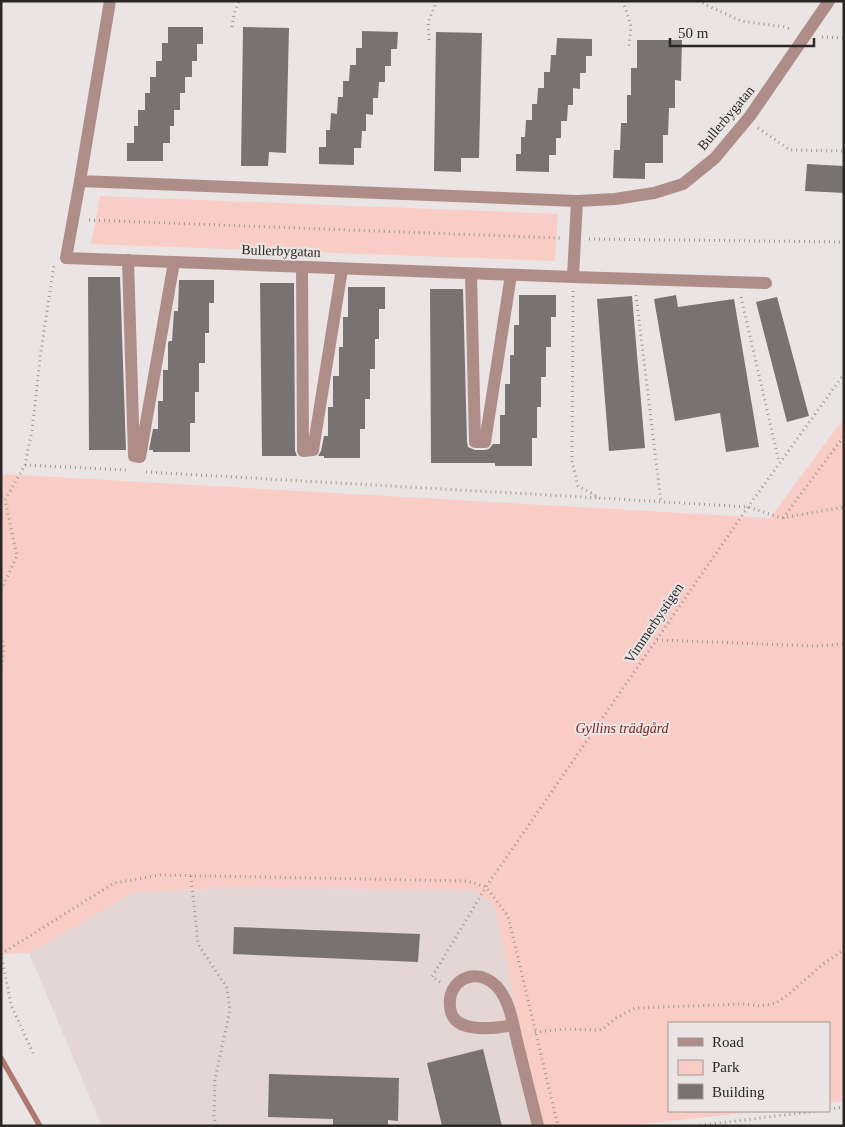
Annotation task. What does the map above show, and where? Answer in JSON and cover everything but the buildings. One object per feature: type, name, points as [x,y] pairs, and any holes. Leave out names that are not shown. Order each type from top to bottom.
[{"type":"street","name":"Bullerbygatan","points":[[110,1],[66,258],[573,278],[766,283]]},
{"type":"street","name":"Bullerbygatan","points":[[80,181],[577,200],[615,199],[654,193],[683,184],[715,158],[747,121],[829,1]]},
{"type":"street","points":[[573,278],[577,200]]},
{"type":"street","points":[[128,260],[134,456],[140,457],[174,262]]},
{"type":"street","points":[[302,267],[303,451],[312,450],[342,268]]},
{"type":"street","points":[[471,274],[475,442],[485,442],[511,275]]},
{"type":"street","points":[[513,1025],[489,1029],[470,1027],[458,1021],[451,1014],[450,1002],[454,989],[465,978],[474,975],[492,981],[505,997],[513,1025],[538,1126]]},
{"type":"path","points":[[232,27],[239,1]]},
{"type":"path","points":[[429,40],[428,22],[437,1]]},
{"type":"path","points":[[623,1],[630,26],[629,46]]},
{"type":"path","points":[[698,1],[741,22],[785,27],[805,37]]},
{"type":"path","points":[[747,121],[790,150],[844,151]]},
{"type":"path","points":[[73,219],[575,239],[844,242]]},
{"type":"path","points":[[1,590],[17,556],[5,500],[25,465],[32,430],[54,263]]},
{"type":"path","points":[[573,278],[572,461],[578,486],[600,498]]},
{"type":"path","points":[[634,279],[661,502]]},
{"type":"path","points":[[737,282],[779,463]]},
{"type":"path","name":"Vimmerbystigen","points":[[454,989],[432,977],[486,887],[748,507],[844,374]]},
{"type":"path","points":[[782,518],[844,436]]},
{"type":"path","points":[[25,465],[134,471]]},
{"type":"path","points":[[144,471],[748,507],[782,518],[844,507]]},
{"type":"path","points":[[1,636],[4,648],[1,670]]},
{"type":"path","points":[[656,640],[816,646],[844,644]]},
{"type":"path","points":[[34,1054],[11,1005],[1,953],[114,883],[160,875],[468,881],[486,887],[508,916],[534,1032],[558,1126]]},
{"type":"path","points":[[191,876],[198,944],[227,988],[230,1010],[215,1079],[214,1116],[216,1126]]},
{"type":"path","points":[[534,1032],[566,1029],[603,1029],[616,1018],[635,1008],[744,1004],[761,1006],[776,1003],[823,964],[844,950]]},
{"type":"path","points":[[830,1109],[844,1107]]},
{"type":"path","points":[[695,1126],[809,1112]]},
{"type":"shaded area","points":[[236,887],[474,890],[495,906],[540,1126],[102,1126],[29,953],[134,892]]},
{"type":"green space","points":[[100,196],[558,214],[555,261],[91,244]]},
{"type":"green space","name":"Gyllins trädgård","points":[[844,418],[844,1101],[830,1103],[830,1022],[668,1022],[668,1112],[751,1112],[625,1126],[540,1126],[495,906],[474,890],[236,887],[134,892],[29,953],[1,954],[1,474],[770,518]]},
{"type":"waterway","points":[[1,1058],[40,1126]]}]
